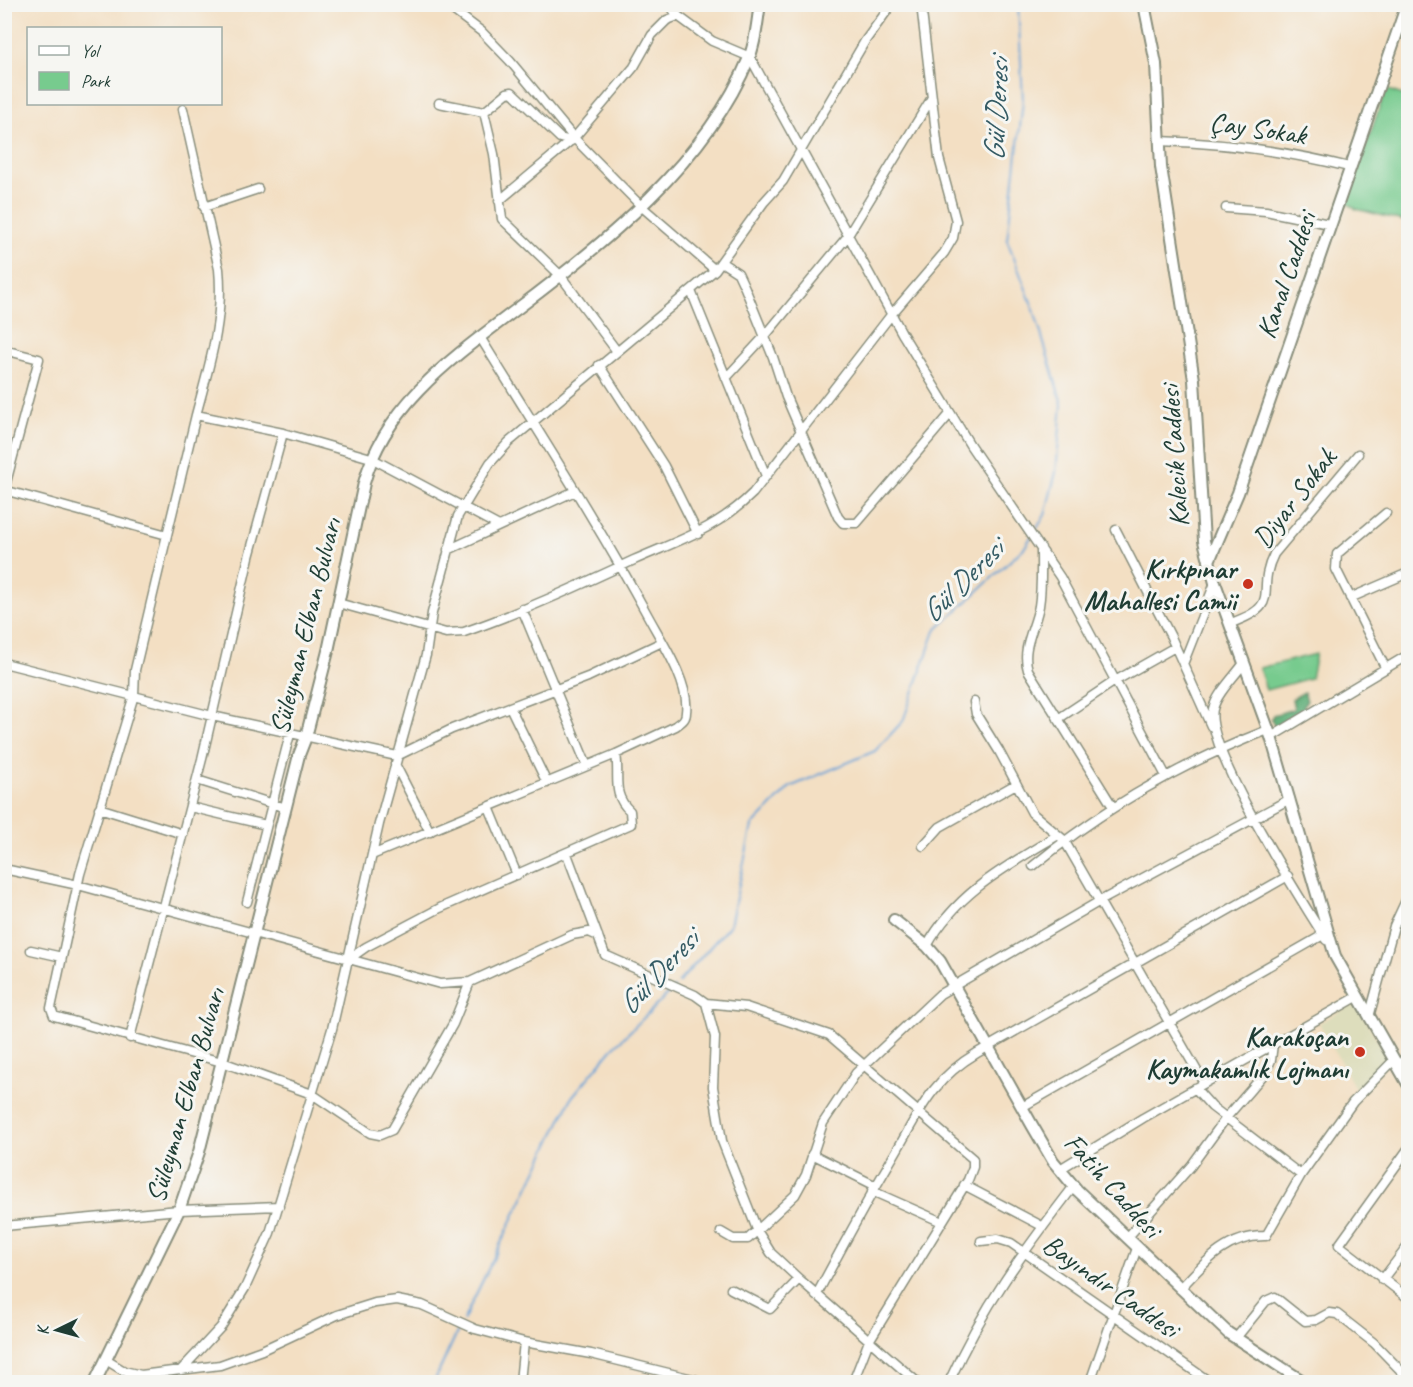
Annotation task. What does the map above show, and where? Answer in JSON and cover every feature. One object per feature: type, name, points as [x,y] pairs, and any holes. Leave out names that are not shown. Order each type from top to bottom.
[{"type":"street","points":[[445,4],[482,32],[496,46],[573,140],[641,206],[718,266],[738,273],[765,336],[786,397],[838,517],[846,524],[853,524],[950,414]]},
{"type":"street","points":[[669,4],[678,16],[712,41],[750,57],[891,315],[950,414],[1060,578],[1167,776]]},
{"type":"street","name":"Süleyman Elban Bulvarı","points":[[95,1383],[178,1210],[199,1152],[298,755],[306,737],[371,458],[412,398],[432,376],[610,237],[680,166],[722,108],[750,57],[760,4]]},
{"type":"street","points":[[182,1370],[221,1327],[245,1288],[270,1233],[279,1206],[349,960],[372,855],[426,655],[429,627],[448,550],[464,506],[490,463],[532,422],[616,350],[691,291],[718,266],[783,181],[866,41],[892,4]]},
{"type":"street","points":[[338,603],[446,633],[464,632],[698,534],[737,508],[802,431],[891,315],[944,253],[953,238],[956,221],[939,158],[921,4]]},
{"type":"street","name":"Kalecik Caddesi","points":[[1144,4],[1156,64],[1161,167],[1194,380],[1202,527],[1209,561],[1270,734],[1335,956],[1408,1084]]},
{"type":"street","name":"Kanal Caddesi","points":[[1209,561],[1238,493],[1329,224],[1407,4]]},
{"type":"street","points":[[499,201],[573,140],[634,67],[652,35],[667,20],[678,16]]},
{"type":"street","points":[[484,112],[507,93],[514,93],[560,138],[573,140]]},
{"type":"street","points":[[726,378],[765,336],[847,237],[931,99]]},
{"type":"street","points":[[440,103],[484,112]]},
{"type":"street","points":[[183,109],[219,269],[221,292],[216,340],[135,670],[134,695],[78,885],[51,1008],[54,1016],[222,1062],[312,1094],[370,1134],[380,1135],[393,1130],[453,1024],[470,982]]},
{"type":"street","points":[[484,112],[494,154],[503,222],[560,275],[616,350]]},
{"type":"street","name":"Çay Sokak","points":[[1160,141],[1247,146],[1294,154],[1349,168]]},
{"type":"street","points":[[204,207],[258,189]]},
{"type":"street","points":[[1226,208],[1266,211],[1329,224]]},
{"type":"street","points":[[691,291],[766,476]]},
{"type":"street","points":[[372,855],[616,754],[676,726],[684,720],[687,714],[681,682],[622,566],[480,337]]},
{"type":"street","points":[[4,350],[39,358],[4,490],[167,534]]},
{"type":"street","points":[[599,365],[664,466],[698,534]]},
{"type":"street","points":[[196,415],[283,433],[371,458],[499,526]]},
{"type":"street","points":[[130,1038],[197,780],[249,557],[283,433]]},
{"type":"street","name":"Diyar Sokak","points":[[1231,623],[1254,615],[1260,610],[1265,598],[1268,564],[1274,554],[1358,454]]},
{"type":"street","points":[[448,550],[575,491]]},
{"type":"street","points":[[1385,667],[1336,569],[1337,554],[1386,513]]},
{"type":"street","points":[[1116,531],[1175,647],[1220,749],[1254,818],[1335,956]]},
{"type":"street","points":[[1041,548],[1039,607],[1024,660],[1113,807]]},
{"type":"street","points":[[1350,598],[1408,573]]},
{"type":"street","points":[[1183,664],[1215,583]]},
{"type":"street","points":[[522,609],[587,766]]},
{"type":"street","points":[[4,663],[396,760],[452,729],[555,690],[662,642]]},
{"type":"street","points":[[1058,719],[1115,681],[1175,647]]},
{"type":"street","points":[[927,946],[938,925],[957,903],[1002,869],[1167,776],[1220,749],[1270,734],[1408,655]]},
{"type":"street","points":[[1215,735],[1213,718],[1216,703],[1244,663]]},
{"type":"street","points":[[974,702],[976,714],[1032,813],[1061,837],[1101,901],[1170,1023],[1212,1107],[1301,1175]]},
{"type":"street","points":[[510,707],[547,783]]},
{"type":"street","points":[[248,902],[290,734]]},
{"type":"street","points":[[349,960],[366,947],[420,918],[631,824],[630,811],[621,802],[616,791],[618,777],[616,754]]},
{"type":"street","points":[[396,760],[430,831]]},
{"type":"street","points":[[197,780],[285,808]]},
{"type":"street","points":[[924,846],[940,827],[1016,784]]},
{"type":"street","points":[[720,1232],[742,1241],[758,1232],[795,1195],[806,1175],[823,1123],[836,1101],[864,1064],[910,1020],[953,986],[1101,901],[1290,799]]},
{"type":"street","points":[[190,807],[266,825]]},
{"type":"street","points":[[489,807],[517,875]]},
{"type":"street","points":[[99,808],[183,834]]},
{"type":"street","points":[[1032,866],[1061,837]]},
{"type":"street","points":[[567,854],[605,955],[695,995],[706,1003],[746,1007],[822,1031],[973,1158],[973,1167],[964,1185],[869,1341],[853,1383]]},
{"type":"street","points":[[4,869],[78,885],[440,984],[470,982],[572,935],[589,932],[598,936]]},
{"type":"street","points":[[816,1296],[928,1094],[947,1075],[962,1062],[1288,876]]},
{"type":"street","points":[[1369,1017],[1394,926],[1408,896]]},
{"type":"street","name":"Fatih Caddesi","points":[[894,920],[927,946],[953,986],[1022,1107],[1060,1169],[1074,1186],[1180,1289],[1236,1338],[1304,1383]]},
{"type":"street","points":[[1022,1107],[1323,935]]},
{"type":"street","points":[[31,950],[62,957]]},
{"type":"street","points":[[1060,1169],[1200,1085],[1357,997]]},
{"type":"street","points":[[706,1003],[715,1037],[713,1087],[716,1115],[733,1173],[758,1232],[771,1253],[816,1296],[917,1383]]},
{"type":"street","points":[[1127,1238],[1191,1166],[1226,1118],[1266,1072],[1271,1060],[1273,1044]]},
{"type":"street","points":[[1180,1289],[1219,1250],[1242,1239],[1266,1236],[1301,1175],[1353,1102],[1408,1054]]},
{"type":"street","points":[[1408,1149],[1339,1245],[1408,1298]]},
{"type":"street","points":[[812,1155],[942,1222]]},
{"type":"street","points":[[964,1185],[1042,1226]]},
{"type":"street","points":[[949,1383],[991,1300],[1023,1252],[1074,1186]]},
{"type":"street","points":[[4,1226],[178,1210],[279,1206]]},
{"type":"street","name":"Bayındır Caddesi","points":[[981,1241],[998,1239],[1011,1243],[1210,1383]]},
{"type":"street","points":[[1382,1280],[1408,1246]]},
{"type":"street","points":[[1090,1383],[1112,1314],[1137,1248]]},
{"type":"street","points":[[731,1288],[770,1309],[799,1279]]},
{"type":"street","points":[[1236,1338],[1266,1300],[1275,1297],[1305,1321],[1316,1320],[1329,1313],[1337,1314],[1374,1342],[1408,1378]]},
{"type":"street","points":[[106,1360],[132,1374],[220,1365],[294,1336],[337,1315],[375,1303],[409,1300],[475,1329],[524,1342],[591,1354],[705,1383]]},
{"type":"street","points":[[520,1383],[524,1342]]},
{"type":"street","points":[[1191,1383],[1196,1372]]},
{"type":"shaded area","name":"Karakoçan Kaymakamlık Lojmanı","points":[[1350,1006],[1358,1007],[1389,1060],[1357,1092],[1319,1023]]},
{"type":"green space","points":[[1386,89],[1408,97],[1408,146],[1403,160],[1408,162],[1408,222],[1356,209],[1346,202]]},
{"type":"green space","points":[[1316,654],[1311,678],[1266,690],[1259,668]]},
{"type":"green space","points":[[1304,692],[1307,701],[1303,705],[1307,711],[1276,730],[1271,719],[1273,715],[1294,709],[1292,699]]},
{"type":"waterway","name":"Gül Deresi","points":[[1018,4],[1023,101],[1007,240],[1034,310],[1062,404],[1056,472],[1045,515],[1034,533]]},
{"type":"waterway","name":"Gül Deresi","points":[[678,983],[730,925],[752,826],[790,787],[875,751],[903,721],[935,631],[1025,547],[1031,537]]},
{"type":"waterway","name":"Gül Deresi","points":[[463,1321],[572,1097],[612,1049],[674,988]]},
{"type":"waterway","name":"Gül Deresi","points":[[434,1382],[460,1326]]},
{"type":"place","name":"Kırkpınar Mahallesi Camii","points":[[1248,584]]},
{"type":"place","name":"Karakoçan Kaymakamlık Lojmanı","points":[[1360,1052]]}]
